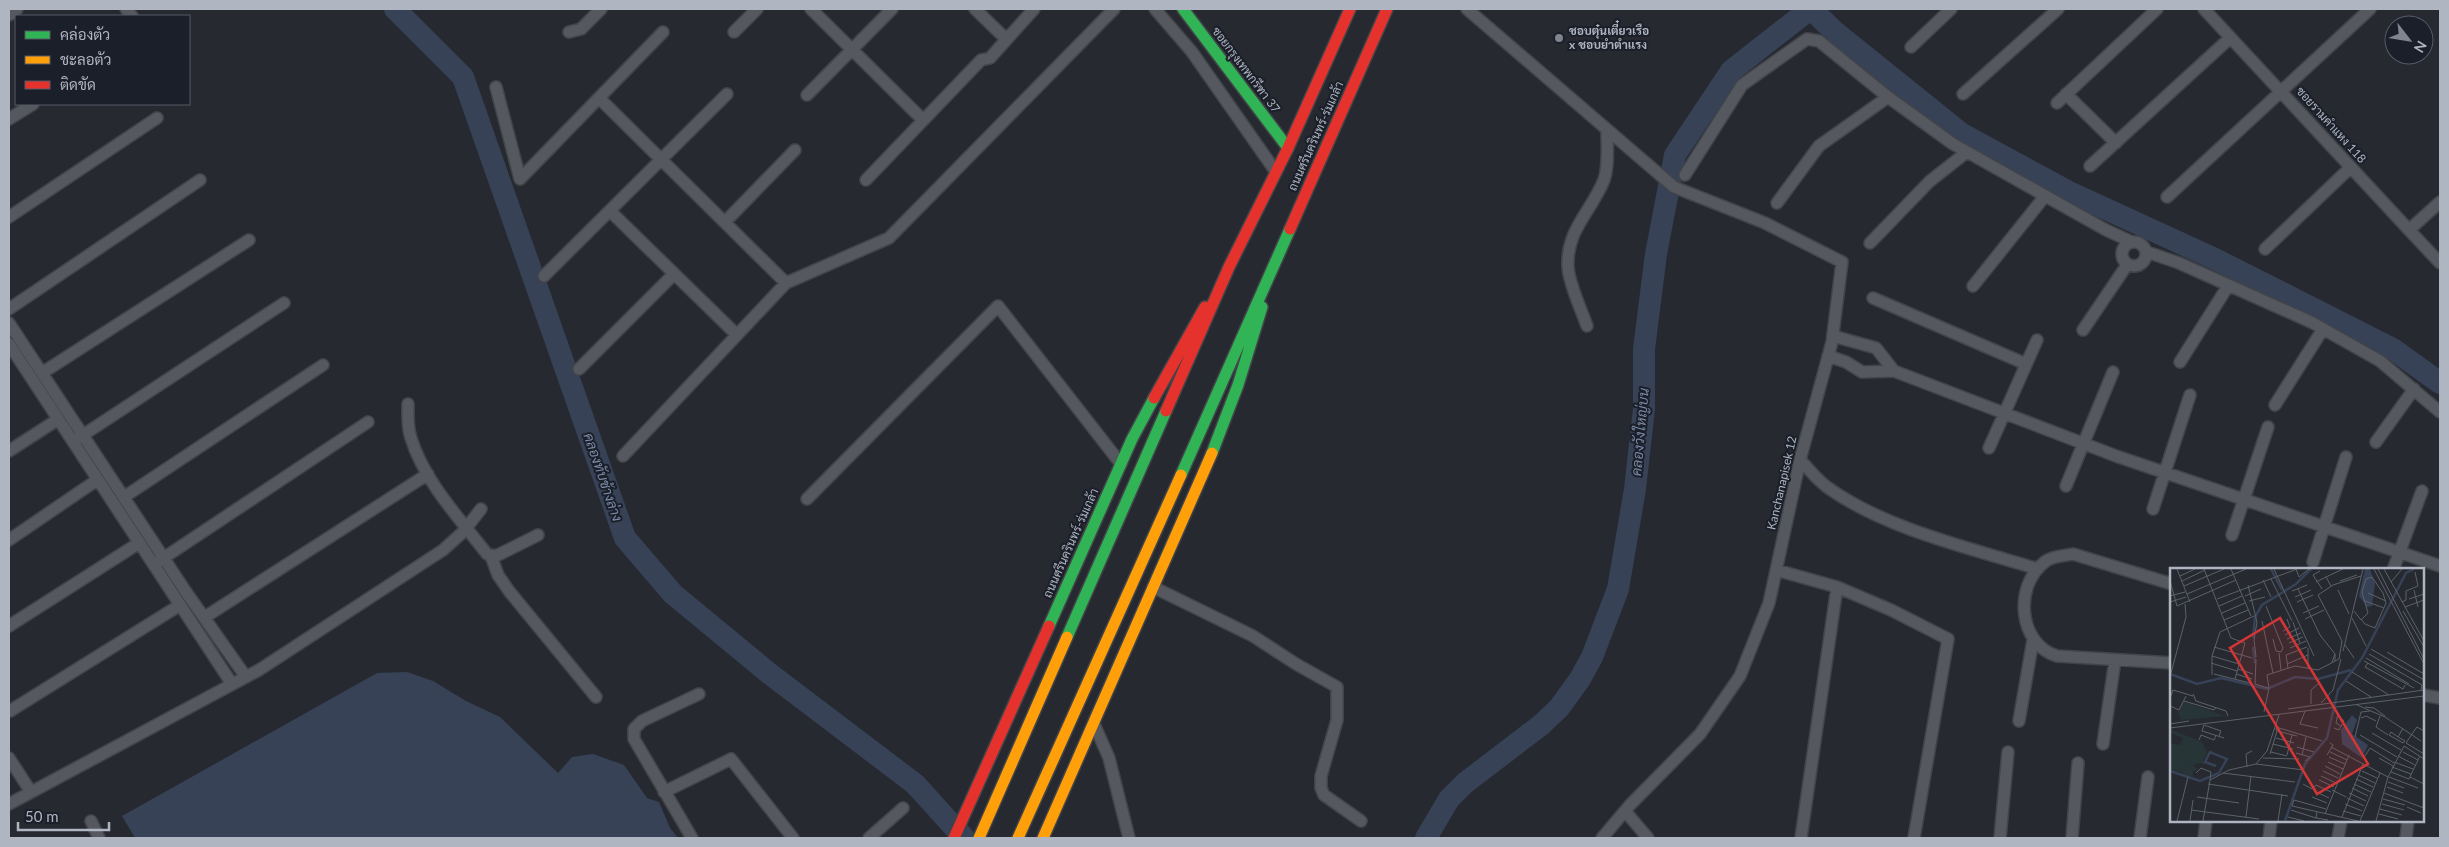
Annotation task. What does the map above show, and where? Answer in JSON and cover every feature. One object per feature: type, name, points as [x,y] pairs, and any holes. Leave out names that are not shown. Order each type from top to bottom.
[{"type":"main road","name":"ซอยกรุงเทพกรีฑา 37","points":[[1183,9],[1288,148]]},
{"type":"main road","name":"ถนนศรีนครินทร์-ร่มเกล้า","points":[[979,838],[1229,267],[1288,148],[1350,9]]},
{"type":"main road","name":"ถนนศรีนครินทร์-ร่มเกล้า","points":[[1020,835],[1271,274],[1387,9]]},
{"type":"main road","name":"ถนนศรีนครินทร์-ร่มเกล้า","points":[[954,838],[1121,464],[1164,377],[1229,267]]},
{"type":"main road","name":"ถนนศรีนครินทร์-ร่มเกล้า","points":[[1043,838],[1219,436],[1254,336],[1271,274]]},
{"type":"street","points":[[9,15],[17,9]]},
{"type":"street","points":[[734,32],[757,9]]},
{"type":"street","points":[[811,9],[923,120]]},
{"type":"street","points":[[807,95],[892,9]]},
{"type":"street","points":[[975,9],[1005,38]]},
{"type":"street","points":[[866,180],[981,60],[990,58],[1005,38],[1034,9]]},
{"type":"street","points":[[623,456],[786,283],[888,238],[1114,9]]},
{"type":"street","points":[[1155,9],[1192,52],[1276,172]]},
{"type":"street","points":[[1467,9],[1607,130],[1607,159],[1604,179],[1570,238],[1568,253],[1568,269],[1587,326]]},
{"type":"street","points":[[1911,47],[1951,9]]},
{"type":"street","points":[[1963,94],[2058,9]]},
{"type":"street","points":[[2057,103],[2157,9]]},
{"type":"street","name":"ซอยรามคำแหง 118","points":[[2204,9],[2440,262]]},
{"type":"street","points":[[2167,197],[2370,9]]},
{"type":"street","points":[[569,32],[581,29],[597,10]]},
{"type":"street","points":[[496,88],[520,179],[663,32]]},
{"type":"street","points":[[2090,166],[2230,38]]},
{"type":"street","points":[[1684,175],[1742,85],[1807,39],[1824,43],[1888,97],[1967,152],[2106,230],[2132,242],[2139,242],[2147,252],[2179,262],[2324,330],[2380,361],[2440,412]]},
{"type":"street","points":[[544,276],[727,94]]},
{"type":"street","points":[[2066,94],[2116,143]]},
{"type":"street","points":[[1777,204],[1819,146],[1888,97]]},
{"type":"street","points":[[599,98],[786,283]]},
{"type":"street","points":[[9,120],[32,105]]},
{"type":"street","points":[[9,218],[157,118]]},
{"type":"street","name":"Kanchanapisek 12","points":[[1602,838],[1625,811],[1700,734],[1740,676],[1769,603],[1800,460],[1833,336],[1842,262],[1765,224],[1674,187],[1607,130]]},
{"type":"street","points":[[725,222],[796,150]]},
{"type":"street","points":[[1870,243],[1930,181],[1967,152]]},
{"type":"street","points":[[2265,249],[2351,167]]},
{"type":"street","points":[[9,309],[200,180]]},
{"type":"street","points":[[1973,286],[2045,196]]},
{"type":"street","points":[[2409,230],[2440,202]]},
{"type":"street","points":[[610,211],[737,335]]},
{"type":"street","points":[[42,373],[249,240]]},
{"type":"street","points":[[2132,242],[2124,247],[2122,257],[2127,265],[2137,267],[2145,262],[2147,252]]},
{"type":"street","points":[[2083,330],[2127,265]]},
{"type":"street","points":[[579,369],[674,274]]},
{"type":"street","points":[[2180,362],[2228,286]]},
{"type":"street","points":[[1873,298],[2026,364]]},
{"type":"street","points":[[72,443],[284,303]]},
{"type":"street","points":[[807,500],[998,306],[1121,464]]},
{"type":"street","points":[[9,323],[164,558],[246,677]]},
{"type":"street","points":[[2275,405],[2324,330]]},
{"type":"street","points":[[1833,336],[1876,348],[1894,371]]},
{"type":"street","points":[[1989,448],[2037,340]]},
{"type":"street","points":[[9,344],[14,362],[98,480],[232,684]]},
{"type":"street","points":[[1828,356],[1846,362],[1862,372],[1894,371],[2165,472],[2440,566]]},
{"type":"street","points":[[124,497],[323,365]]},
{"type":"street","points":[[2066,486],[2113,372]]},
{"type":"street","points":[[2376,442],[2414,390]]},
{"type":"street","points":[[2154,509],[2190,395]]},
{"type":"street","points":[[408,404],[408,424],[411,439],[428,474],[466,527],[487,554],[491,556],[498,575],[509,591],[596,697]]},
{"type":"street","points":[[9,451],[57,420]]},
{"type":"street","points":[[153,565],[368,422]]},
{"type":"street","points":[[2232,535],[2268,427]]},
{"type":"street","points":[[2313,562],[2346,457]]},
{"type":"street","points":[[1800,460],[1826,487],[1853,503],[1913,530],[2038,569]]},
{"type":"street","points":[[205,617],[428,474]]},
{"type":"street","points":[[9,540],[98,480]]},
{"type":"street","points":[[2394,568],[2422,491]]},
{"type":"street","points":[[9,804],[246,677],[443,550],[482,510]]},
{"type":"street","points":[[491,556],[538,535]]},
{"type":"street","points":[[9,626],[139,543]]},
{"type":"street","points":[[2170,583],[2072,554],[2047,560],[2038,569],[2028,588],[2023,609],[2027,629],[2033,640],[2044,652],[2057,656],[2170,663]]},
{"type":"street","points":[[1776,570],[1837,587],[1891,610],[1948,639],[1914,838]]},
{"type":"street","points":[[1154,587],[1253,636],[1296,664],[1337,687],[1337,720],[1321,776],[1321,788],[1324,795],[1361,821]]},
{"type":"street","points":[[1801,838],[1837,587]]},
{"type":"street","points":[[10,711],[180,604]]},
{"type":"street","points":[[2018,721],[2033,640]]},
{"type":"street","points":[[2103,744],[2115,660]]},
{"type":"street","points":[[692,838],[634,739],[634,729],[642,721],[699,694]]},
{"type":"street","points":[[2424,695],[2440,698]]},
{"type":"street","points":[[1094,724],[1109,758],[1129,838]]},
{"type":"street","points":[[2000,838],[2008,752]]},
{"type":"street","points":[[9,758],[31,792]]},
{"type":"street","points":[[664,792],[731,759],[790,837]]},
{"type":"street","points":[[2072,838],[2078,764]]},
{"type":"street","points":[[2140,838],[2148,777]]},
{"type":"street","points":[[869,838],[903,808]]},
{"type":"street","points":[[1625,811],[1648,838]]},
{"type":"street","points":[[91,821],[100,838]]},
{"type":"street","points":[[2204,838],[2206,822]]},
{"type":"street","points":[[2269,838],[2271,822]]},
{"type":"street","points":[[2338,838],[2341,822]]},
{"type":"street","points":[[2406,838],[2408,822]]},
{"type":"water","points":[[407,672],[433,681],[466,701],[500,717],[558,773],[572,757],[593,754],[624,765],[647,798],[659,802],[670,828],[678,838],[135,838],[122,816],[377,673]]},
{"type":"waterway","name":"คลองทับช้างล่าง","points":[[395,9],[463,77],[625,538],[673,594],[770,674],[915,784],[964,838]]},
{"type":"waterway","name":"คลองวังใหญ่บน","points":[[1426,838],[1449,799],[1465,783],[1541,725],[1559,708],[1580,679],[1592,657],[1618,589],[1635,489],[1644,409],[1644,349],[1656,254],[1675,155],[1731,71],[1810,9]]},
{"type":"waterway","points":[[1811,9],[1834,31],[1962,134],[2069,192],[2215,259],[2393,349],[2440,383]]},
{"type":"traffic: fast","points":[[1183,9],[1288,148]]},
{"type":"traffic: fast","points":[[1181,475],[1290,229]]},
{"type":"traffic: fast","points":[[1212,453],[1238,385],[1262,307]]},
{"type":"traffic: fast","points":[[1049,626],[1132,439],[1154,398]]},
{"type":"traffic: fast","points":[[1067,637],[1166,411]]},
{"type":"traffic: slow","points":[[1043,838],[1212,453]]},
{"type":"traffic: slow","points":[[1018,838],[1181,475]]},
{"type":"traffic: slow","points":[[979,838],[1067,637]]},
{"type":"traffic: jam","points":[[1166,411],[1229,267],[1288,148],[1350,9]]},
{"type":"traffic: jam","points":[[1290,229],[1387,9]]},
{"type":"traffic: jam","points":[[1154,398],[1205,307]]},
{"type":"traffic: jam","points":[[954,838],[1049,626]]},
{"type":"place","name":"ชอบตุ๋นเตี๋ยวเรือ x ชอบยำตำแรง","points":[[1559,38]]}]
